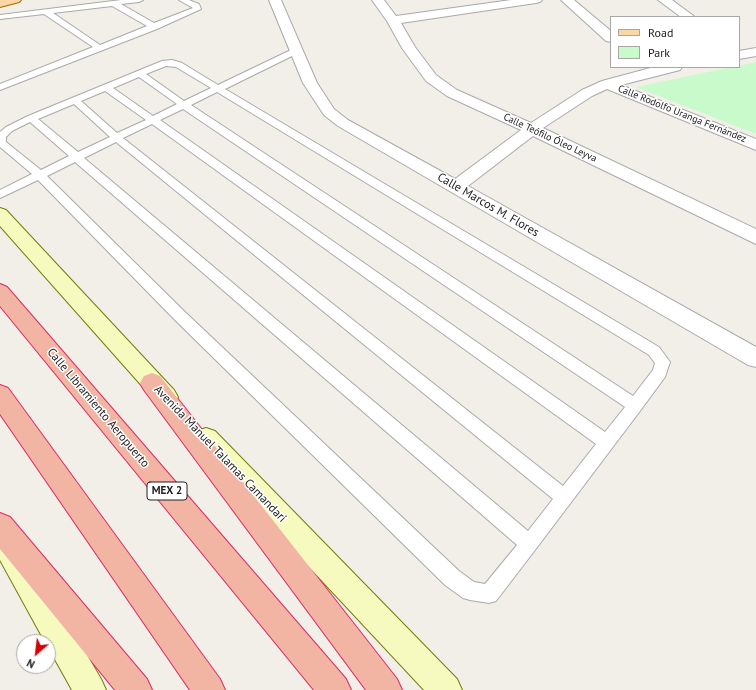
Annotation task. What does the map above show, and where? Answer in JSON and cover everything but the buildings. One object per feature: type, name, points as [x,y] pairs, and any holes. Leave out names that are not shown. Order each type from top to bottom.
[{"type":"highway","name":"Calle Libramiento Aeropuerto","points":[[0,292],[335,690]]},
{"type":"highway","points":[[152,383],[386,690]]},
{"type":"highway","points":[[0,395],[209,690]]},
{"type":"highway","points":[[0,527],[136,690]]},
{"type":"main road","points":[[0,3],[15,0]]},
{"type":"main road","name":"Avenida Manuel Talamas Camandari","points":[[0,214],[152,383],[446,690]]},
{"type":"main road","points":[[0,533],[90,690]]},
{"type":"street","name":"Calle Marcos M. Flores","points":[[275,0],[295,51],[310,83],[329,112],[343,123],[756,358]]},
{"type":"street","name":"Calle Teófilo Óleo Leyva","points":[[378,0],[393,20],[409,48],[431,78],[440,86],[756,237]]},
{"type":"street","points":[[393,20],[536,0]]},
{"type":"street","points":[[567,0],[610,37]]},
{"type":"street","points":[[664,0],[688,16]]},
{"type":"street","points":[[740,54],[756,52]]},
{"type":"street","points":[[456,187],[532,129],[587,93],[648,69],[662,68]]},
{"type":"street","name":"Calle Rodolfo Uranga Fernández","points":[[607,84],[756,145]]},
{"type":"lane","points":[[0,17],[139,0]]},
{"type":"lane","points":[[0,87],[197,9],[196,6],[184,0]]},
{"type":"lane","points":[[113,3],[154,27]]},
{"type":"lane","points":[[45,11],[99,48]]},
{"type":"lane","points":[[0,194],[295,51]]},
{"type":"lane","points":[[165,63],[179,65],[218,89],[590,314],[654,350],[663,362],[660,373],[489,594],[470,591],[452,578],[180,316],[40,175],[1,144],[1,136],[8,129],[31,118],[165,63]]},
{"type":"lane","points":[[140,74],[184,105],[635,406]]},
{"type":"lane","points":[[106,88],[154,120],[607,442]]},
{"type":"lane","points":[[75,100],[117,138],[564,498]]},
{"type":"lane","points":[[31,118],[529,544]]},
{"type":"green space","points":[[756,62],[756,134],[636,87],[727,68],[740,68],[740,66]]}]
